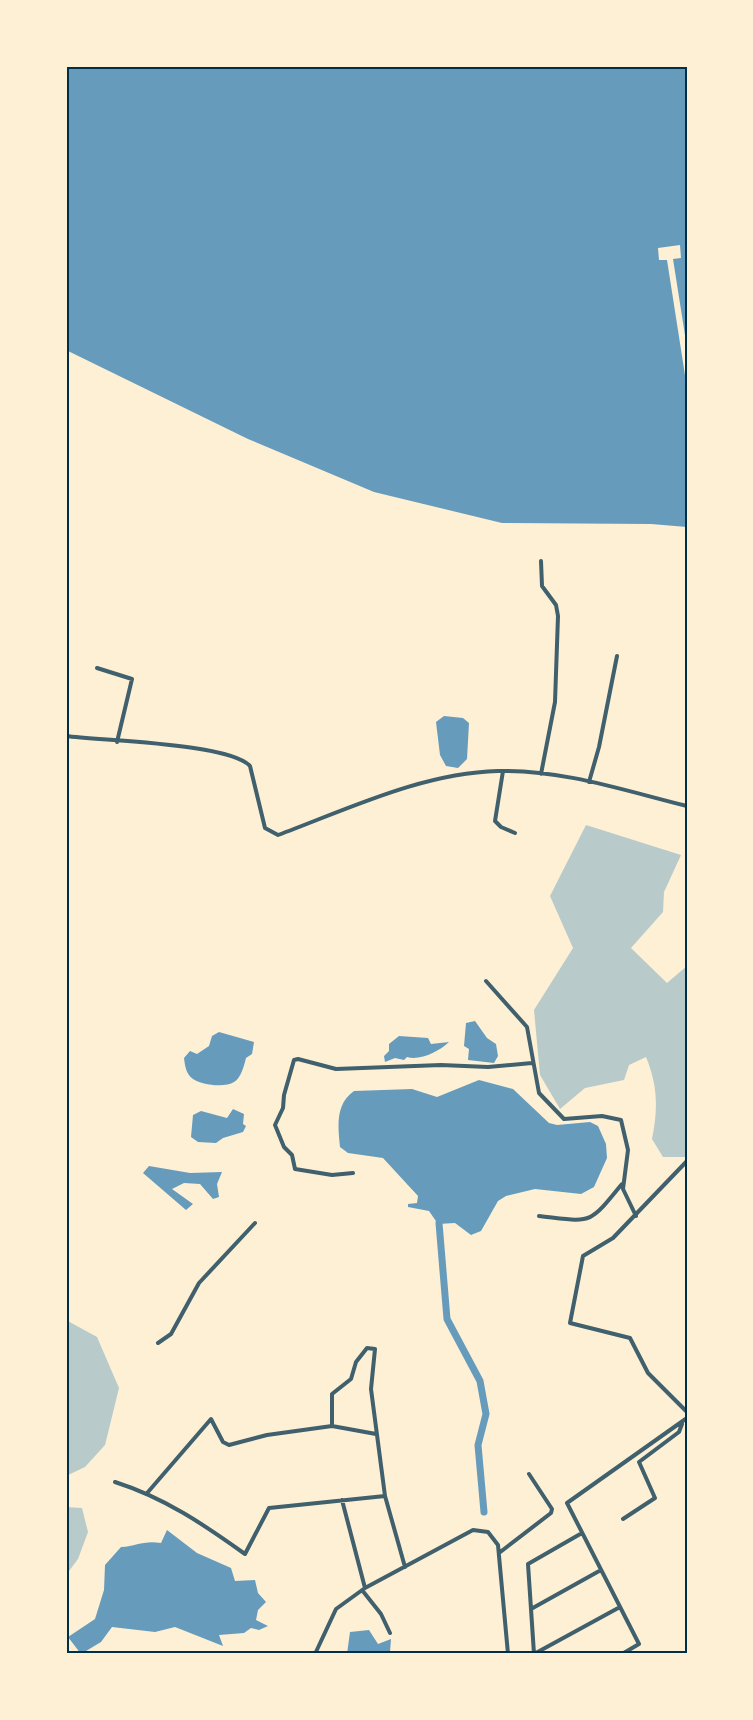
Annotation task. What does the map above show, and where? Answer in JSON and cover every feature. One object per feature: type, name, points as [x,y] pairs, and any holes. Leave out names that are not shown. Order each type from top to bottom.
[{"type":"street","points":[[541,561],[542,586],[556,605],[558,616],[555,702],[541,774]]},
{"type":"street","points":[[589,782],[601,738],[617,656]]},
{"type":"street","points":[[97,668],[132,679],[117,742]]},
{"type":"street","points":[[66,736],[186,746],[243,759],[250,766],[265,828],[278,835],[436,778],[503,771],[541,774],[589,782],[687,806]]},
{"type":"street","points":[[503,771],[495,821],[501,827],[515,833]]},
{"type":"street","points":[[486,981],[527,1027],[539,1093],[562,1118],[571,1120],[602,1116],[621,1120],[628,1150],[623,1183],[636,1216]]},
{"type":"street","points":[[353,1173],[332,1175],[295,1170],[292,1155],[284,1147],[275,1125],[284,1108],[284,1095],[294,1060],[298,1059],[336,1069],[441,1065],[488,1067],[532,1063]]},
{"type":"street","points":[[687,1161],[613,1238],[583,1256],[570,1323],[630,1338],[648,1373],[687,1412]]},
{"type":"street","points":[[539,1216],[581,1221],[590,1219],[623,1183]]},
{"type":"street","points":[[158,1343],[171,1334],[199,1283],[255,1223]]},
{"type":"street","points":[[332,1425],[332,1394],[351,1379],[362,1352],[375,1349],[371,1389],[376,1434],[385,1496],[405,1567]]},
{"type":"street","points":[[621,1654],[639,1644],[567,1503],[687,1418]]},
{"type":"street","points":[[148,1492],[211,1419],[223,1442],[229,1445],[332,1425],[376,1434]]},
{"type":"street","points":[[623,1519],[655,1498],[639,1462],[679,1432],[682,1423]]},
{"type":"street","points":[[499,1553],[551,1513],[552,1509],[529,1474]]},
{"type":"street","points":[[115,1482],[148,1492],[190,1514],[246,1554],[268,1508],[385,1496]]},
{"type":"street","points":[[342,1500],[363,1589],[381,1614],[390,1633]]},
{"type":"street","points":[[315,1654],[336,1609],[363,1589],[473,1530],[488,1532],[498,1545],[508,1654]]},
{"type":"street","points":[[582,1533],[528,1564],[534,1654],[620,1607]]},
{"type":"street","points":[[531,1609],[601,1569]]},
{"type":"shaded area","points":[[586,825],[681,855],[664,892],[663,912],[631,948],[667,983],[687,966],[687,1154],[685,1157],[663,1157],[652,1139],[656,1098],[653,1078],[646,1057],[629,1065],[624,1080],[585,1088],[560,1109],[540,1075],[534,1010],[573,948],[550,896]]},
{"type":"shaded area","points":[[66,1320],[97,1337],[119,1388],[105,1445],[85,1467],[66,1476]]},
{"type":"shaded area","points":[[66,1507],[82,1508],[88,1532],[78,1559],[66,1575]]},
{"type":"water","points":[[66,66],[687,66],[687,527],[651,524],[502,523],[374,492],[248,439],[66,350]]},
{"type":"water","points":[[444,716],[463,718],[469,723],[467,759],[458,768],[446,766],[440,755],[436,722]]},
{"type":"water","points":[[475,1021],[487,1038],[496,1044],[498,1056],[494,1063],[468,1060],[469,1049],[464,1046],[466,1023]]},
{"type":"water","points":[[219,1032],[254,1042],[252,1054],[246,1058],[240,1075],[230,1084],[207,1084],[197,1081],[187,1072],[184,1058],[190,1051],[197,1054],[209,1046],[212,1036]]},
{"type":"water","points":[[399,1036],[428,1038],[431,1044],[449,1042],[435,1052],[418,1058],[407,1057],[404,1060],[395,1058],[385,1062],[384,1056],[389,1051],[389,1044]]},
{"type":"water","points":[[479,1080],[513,1089],[549,1123],[557,1125],[590,1122],[598,1126],[606,1144],[607,1158],[594,1187],[581,1194],[535,1189],[506,1196],[498,1201],[481,1231],[471,1235],[455,1223],[438,1224],[429,1211],[408,1207],[408,1204],[417,1203],[418,1196],[383,1158],[348,1153],[340,1147],[339,1116],[344,1102],[354,1091],[412,1089],[437,1097]]},
{"type":"water","points":[[233,1109],[244,1114],[243,1124],[246,1126],[243,1132],[223,1138],[216,1143],[198,1142],[191,1137],[193,1115],[201,1111],[227,1118]]},
{"type":"water","points":[[149,1166],[190,1173],[222,1172],[217,1184],[219,1197],[213,1199],[200,1184],[184,1183],[172,1189],[193,1204],[186,1210],[143,1173]]},
{"type":"water","points":[[167,1530],[197,1553],[231,1568],[235,1581],[255,1580],[258,1593],[266,1602],[258,1610],[256,1620],[268,1626],[259,1630],[251,1628],[244,1633],[219,1635],[223,1646],[175,1627],[155,1632],[112,1627],[101,1642],[81,1654],[68,1637],[95,1619],[104,1590],[105,1565],[121,1547],[161,1543]]},
{"type":"water","points":[[369,1630],[378,1644],[391,1639],[390,1652],[347,1654],[350,1632]]},
{"type":"pier","points":[[680,245],[681,258],[673,259],[687,348],[687,388],[667,260],[659,260],[658,248]]},
{"type":"waterway","points":[[439,1223],[447,1319],[480,1381],[486,1414],[478,1445],[484,1512]]}]
